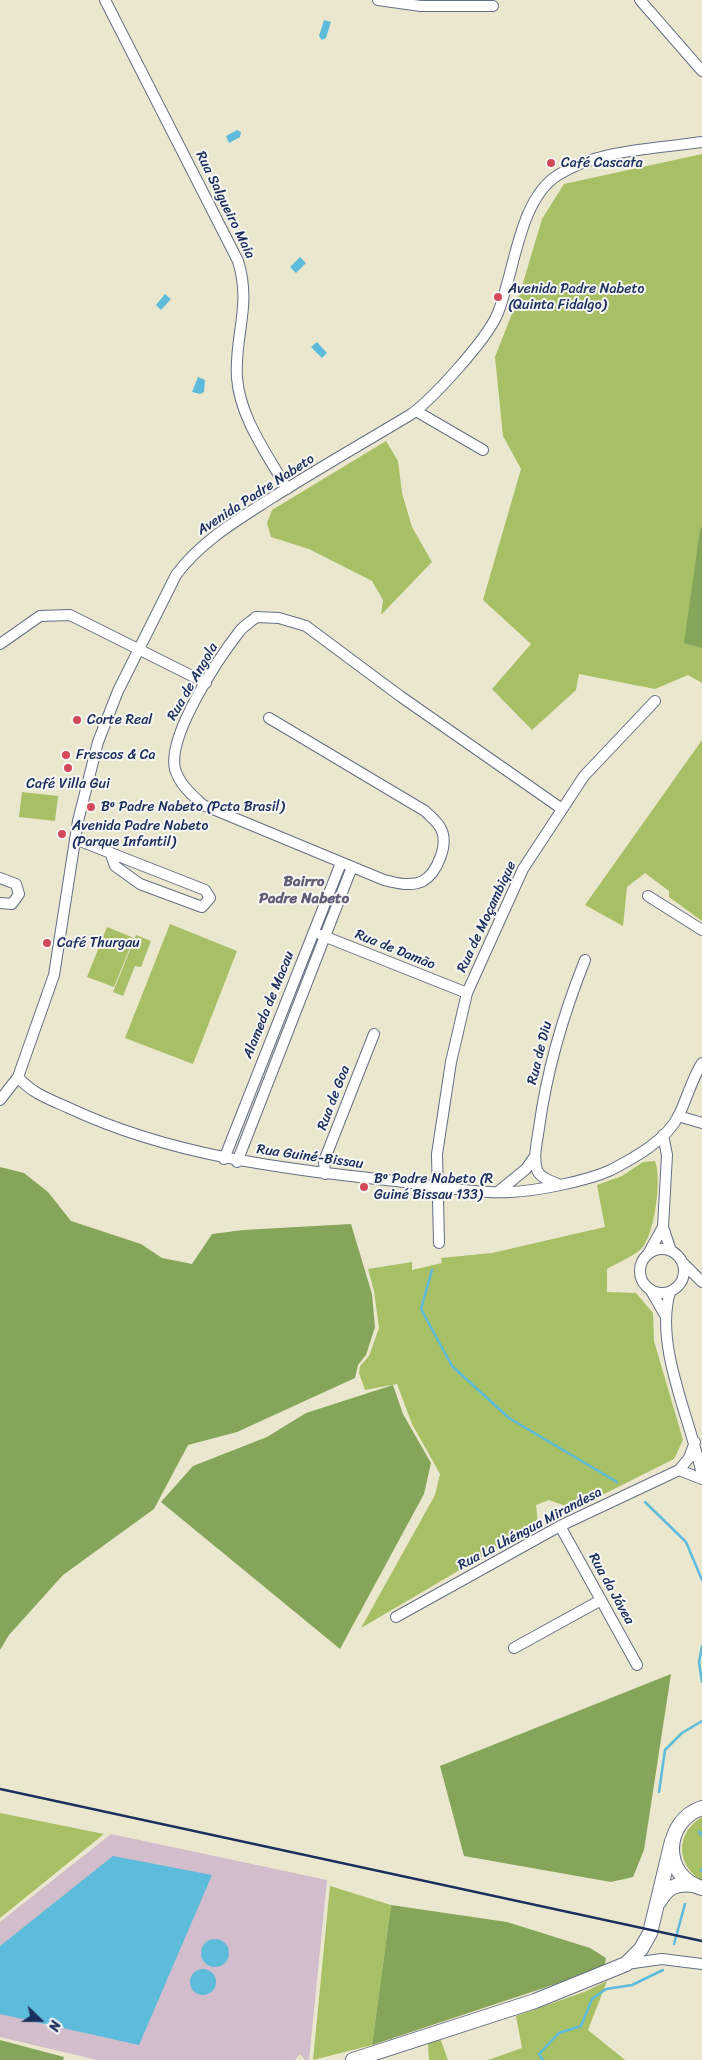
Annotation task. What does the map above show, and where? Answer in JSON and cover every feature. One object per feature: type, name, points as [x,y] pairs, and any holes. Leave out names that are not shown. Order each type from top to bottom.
[{"type":"street","name":"Rua Salgueiro Maia","points":[[105,0],[238,261],[245,299],[237,369],[239,391],[248,418],[287,489]]},
{"type":"street","points":[[378,0],[421,6],[493,6]]},
{"type":"street","points":[[640,0],[702,71]]},
{"type":"street","name":"Avenida Padre Nabeto","points":[[0,1100],[18,1077],[54,974],[75,839],[84,793],[98,742],[118,691],[176,575],[186,562],[208,541],[287,489],[416,411],[479,342],[494,322],[510,277],[528,211],[537,194],[550,180],[565,170],[603,157],[702,142]]},
{"type":"street","points":[[416,411],[483,450]]},
{"type":"street","points":[[0,644],[40,616],[70,615],[140,648],[206,684]]},
{"type":"street","name":"Rua de Angola","points":[[269,718],[425,811],[442,829],[444,842],[441,856],[434,870],[423,881],[404,884],[384,880],[203,805],[184,788],[175,768],[175,744],[188,714],[206,684],[240,631],[256,617],[279,618],[306,626],[400,696],[562,809]]},
{"type":"street","name":"Rua de Moçambique","points":[[439,1243],[436,1186],[437,1154],[450,1062],[467,994],[522,868],[584,776],[655,701]]},
{"type":"street","points":[[75,839],[110,852],[205,890],[210,898],[202,907],[140,884],[115,866],[110,852]]},
{"type":"street","name":"Alameda de Macau","points":[[224,1158],[341,862]]},
{"type":"street","name":"Alameda de Macau","points":[[237,1162],[352,867]]},
{"type":"street","points":[[0,878],[16,884],[19,890],[18,898],[12,904],[0,903]]},
{"type":"street","points":[[648,896],[702,930]]},
{"type":"street","name":"Rua de Damão","points":[[313,932],[467,994]]},
{"type":"street","name":"Rua de Diu","points":[[559,1185],[545,1179],[538,1172],[535,1156],[544,1084],[564,1013],[585,960]]},
{"type":"street","name":"Rua de Goa","points":[[325,1174],[324,1161],[374,1034]]},
{"type":"street","name":"Rua Guiné-Bissau","points":[[18,1077],[26,1086],[38,1093],[100,1123],[173,1147],[237,1162],[257,1163],[325,1174],[510,1192],[559,1185],[609,1170],[663,1135],[678,1116],[702,1063]]},
{"type":"street","points":[[678,1116],[702,1123]]},
{"type":"street","points":[[663,1135],[667,1155],[663,1227],[672,1251],[702,1282]]},
{"type":"street","points":[[499,1191],[526,1170],[535,1156]]},
{"type":"street","points":[[663,1227],[640,1270],[641,1279],[650,1289],[665,1315],[677,1387],[695,1442],[702,1477],[679,1470],[689,1458],[695,1442]]},
{"type":"street","points":[[647,1255],[663,1248],[672,1251]]},
{"type":"street","points":[[679,1285],[684,1272],[683,1263]]},
{"type":"street","points":[[650,1289],[661,1293],[670,1292],[679,1285],[702,1282]]},
{"type":"street","points":[[665,1315],[670,1292]]},
{"type":"street","name":"Rua La Lhéngua Mirandesa","points":[[396,1617],[560,1526],[679,1470]]},
{"type":"street","name":"Rua da Jávea","points":[[560,1526],[637,1665]]},
{"type":"street","points":[[514,1648],[601,1600]]},
{"type":"street","points":[[626,1964],[646,1942],[657,1907],[666,1856],[672,1841],[683,1819],[702,1808]]},
{"type":"street","points":[[672,1841],[671,1850],[680,1874],[698,1888]]},
{"type":"street","points":[[657,1907],[669,1888],[683,1884],[698,1888]]},
{"type":"street","points":[[353,2060],[535,2001],[626,1964],[662,1959],[702,1964]]},
{"type":"shaded area","points":[[111,1834],[327,1880],[309,2060],[305,2060],[300,2054],[295,2060],[97,2060],[0,2037],[0,1922]]},
{"type":"green space","points":[[702,154],[702,683],[688,675],[655,689],[579,674],[576,690],[532,730],[492,689],[531,644],[483,600],[521,469],[503,436],[495,357],[520,293],[542,219],[564,184]]},
{"type":"green space","points":[[386,441],[398,461],[402,493],[412,527],[432,562],[381,615],[383,600],[372,581],[309,549],[271,537],[267,523],[272,510]]},
{"type":"green space","points":[[702,526],[702,648],[684,643]]},
{"type":"green space","points":[[702,740],[702,921],[669,897],[669,891],[645,873],[627,887],[623,926],[585,905]]},
{"type":"green space","points":[[22,792],[58,796],[55,821],[19,817]]},
{"type":"green space","points":[[170,924],[237,951],[193,1064],[125,1038]]},
{"type":"green space","points":[[107,927],[134,938],[114,987],[87,977]]},
{"type":"green space","points":[[136,935],[151,941],[141,967],[135,966],[123,996],[113,992]]},
{"type":"green space","points":[[655,1161],[658,1180],[656,1206],[650,1232],[641,1249],[607,1269],[607,1292],[636,1293],[653,1313],[654,1341],[683,1440],[674,1459],[574,1509],[549,1500],[536,1505],[538,1524],[361,1628],[435,1495],[440,1474],[412,1424],[397,1384],[365,1390],[359,1373],[360,1366],[369,1356],[379,1328],[374,1291],[368,1269],[412,1262],[412,1270],[442,1263],[441,1258],[492,1253],[605,1227],[597,1185],[622,1176],[643,1162]]},
{"type":"green space","points":[[0,1167],[24,1173],[48,1192],[71,1221],[141,1244],[162,1258],[192,1264],[212,1234],[243,1230],[351,1224],[372,1294],[375,1327],[366,1355],[358,1365],[355,1378],[237,1432],[188,1445],[154,1509],[63,1575],[9,1635],[0,1650]]},
{"type":"green space","points":[[393,1385],[403,1414],[431,1463],[424,1494],[340,1649],[161,1502],[193,1466],[267,1437],[306,1413]]},
{"type":"green space","points":[[671,1674],[644,1850],[633,1877],[611,1882],[464,1856],[440,1766]]},
{"type":"green space","points":[[0,1813],[104,1834],[0,1918]]},
{"type":"green space","points":[[702,1817],[702,1881],[687,1867],[682,1849],[683,1840],[687,1832]]},
{"type":"green space","points":[[330,1886],[391,1905],[372,2045],[313,2060]]},
{"type":"green space","points":[[391,1905],[507,1922],[590,1948],[606,1958],[604,1968],[372,2045]]},
{"type":"green space","points":[[607,1981],[588,2030],[625,2060],[488,2060],[522,2048],[516,2016],[584,1992]]},
{"type":"green space","points":[[440,2038],[448,2060],[429,2060],[428,2044]]},
{"type":"green space","points":[[0,2040],[64,2057],[63,2060],[0,2060]]},
{"type":"water","points":[[324,20],[331,22],[326,38],[322,40],[319,36]]},
{"type":"water","points":[[237,130],[241,132],[240,137],[229,143],[226,136]]},
{"type":"water","points":[[300,257],[306,263],[296,273],[290,267]]},
{"type":"water","points":[[165,294],[171,299],[161,310],[156,305]]},
{"type":"water","points":[[317,342],[327,353],[322,358],[311,347]]},
{"type":"water","points":[[198,377],[205,380],[204,392],[200,394],[192,392]]},
{"type":"water","points":[[113,1856],[212,1875],[139,2045],[0,2014],[0,1946]]},
{"type":"water","points":[[215,1939],[225,1943],[229,1953],[225,1963],[215,1967],[205,1963],[201,1953],[205,1943]]},
{"type":"water","points":[[203,1969],[212,1973],[216,1982],[212,1991],[203,1995],[194,1991],[190,1982],[194,1973]]},
{"type":"waterway","points":[[432,1270],[421,1309],[452,1366],[509,1418],[617,1482]]},
{"type":"waterway","points":[[645,1502],[686,1542],[702,1580]]},
{"type":"waterway","points":[[702,1646],[699,1662],[702,1682]]},
{"type":"waterway","points":[[659,1792],[665,1750],[682,1733],[702,1721]]},
{"type":"waterway","points":[[699,1832],[702,1835]]},
{"type":"waterway","points":[[674,1944],[685,1904]]},
{"type":"waterway","points":[[543,2060],[539,2054],[559,2033],[581,2026],[592,1999],[606,1989],[632,1985],[663,1970]]},
{"type":"railway","points":[[0,1789],[702,1941]]},
{"type":"place","name":"Café Cascata","points":[[551,163]]},
{"type":"place","name":"Avenida Padre Nabeto (Quinta Fidalgo)","points":[[498,297]]},
{"type":"place","name":"Corte Real","points":[[77,720]]},
{"type":"place","name":"Frescos & Ca","points":[[66,755]]},
{"type":"place","name":"Café Villa Gui","points":[[68,768]]},
{"type":"place","name":"Bº Padre Nabeto (Pcta Brasil)","points":[[91,807]]},
{"type":"place","name":"Avenida Padre Nabeto (Parque Infantil)","points":[[62,834]]},
{"type":"place","name":"Café Thurgau","points":[[47,943]]},
{"type":"place","name":"Bº Padre Nabeto (R Guiné Bissau 133)","points":[[364,1187]]},
{"type":"district","name":"Bairro Padre Nabeto","points":[[304,890]]}]
